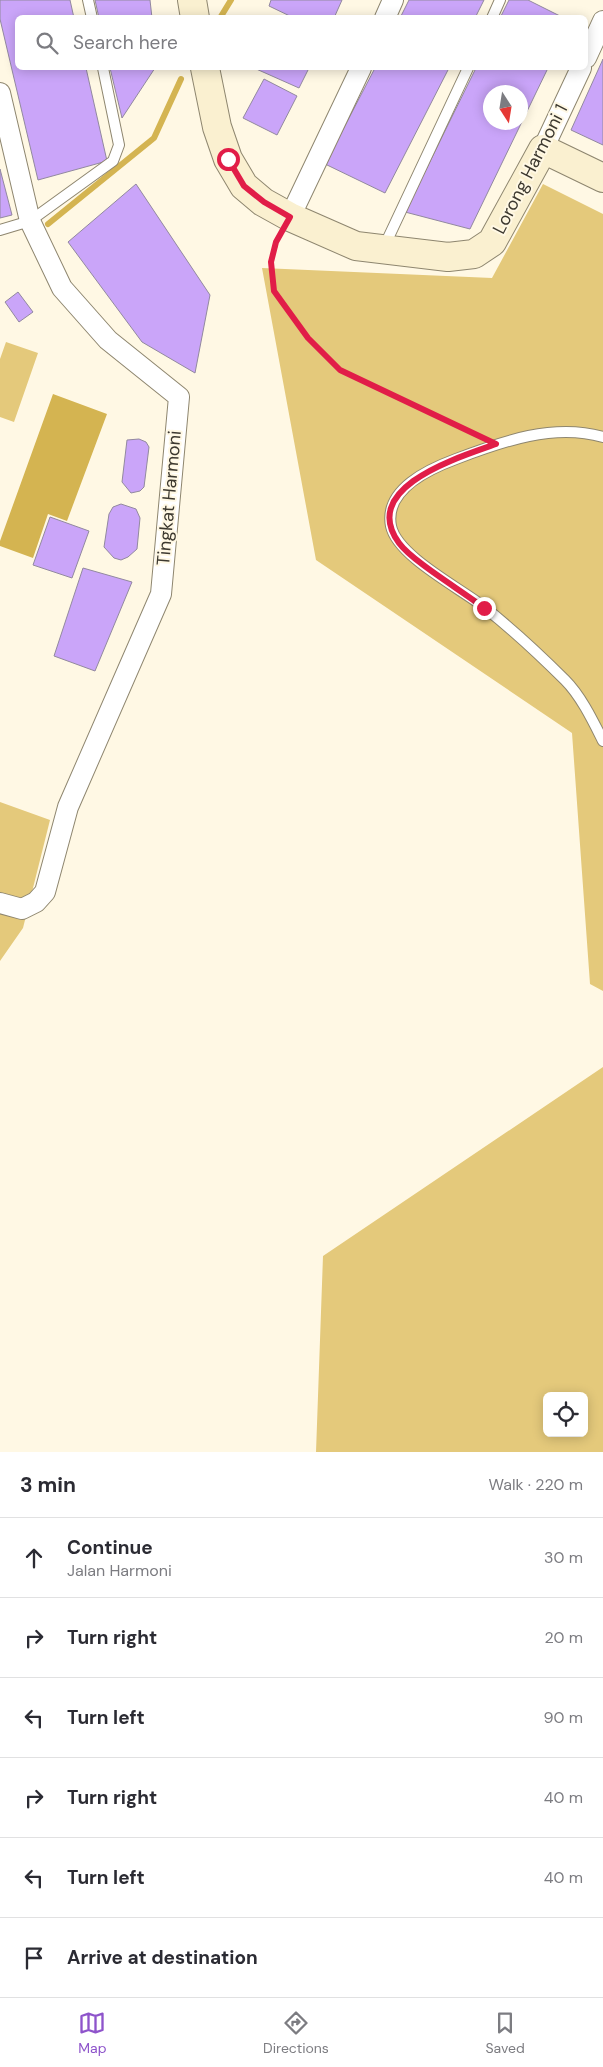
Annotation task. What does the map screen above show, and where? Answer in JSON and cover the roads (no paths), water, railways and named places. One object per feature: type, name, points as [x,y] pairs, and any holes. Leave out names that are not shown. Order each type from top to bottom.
[{"type":"street","points":[[192,0],[194,15]]},
{"type":"street","points":[[386,15],[394,0]]},
{"type":"street","points":[[588,54],[603,21]]},
{"type":"street","name":"Lorong Harmoni 1","points":[[205,70],[217,127],[228,159],[244,186],[264,202],[290,217],[356,246],[448,257],[474,254],[492,242],[543,149],[580,70]]},
{"type":"street","points":[[290,217],[360,70]]},
{"type":"street","name":"Tingkat Harmoni","points":[[0,93],[30,221],[62,288],[108,340],[179,397],[161,594],[68,807],[45,892],[36,902],[22,909],[0,903]]},
{"type":"street","points":[[543,149],[603,178]]},
{"type":"lane","points":[[88,0],[91,15]]},
{"type":"lane","points":[[493,15],[500,0]]},
{"type":"lane","points":[[0,230],[30,221],[113,161],[119,145],[103,70]]},
{"type":"lane","points":[[382,250],[467,70]]},
{"type":"lane","points":[[603,437],[588,433],[564,431],[496,444],[433,468],[419,476],[399,494],[392,509],[391,526],[400,544],[414,557],[484,608],[567,682],[594,722],[603,741]]},
{"type":"waterway","points":[[222,15],[231,0]]},
{"type":"waterway","points":[[48,224],[154,138],[181,79]]}]
